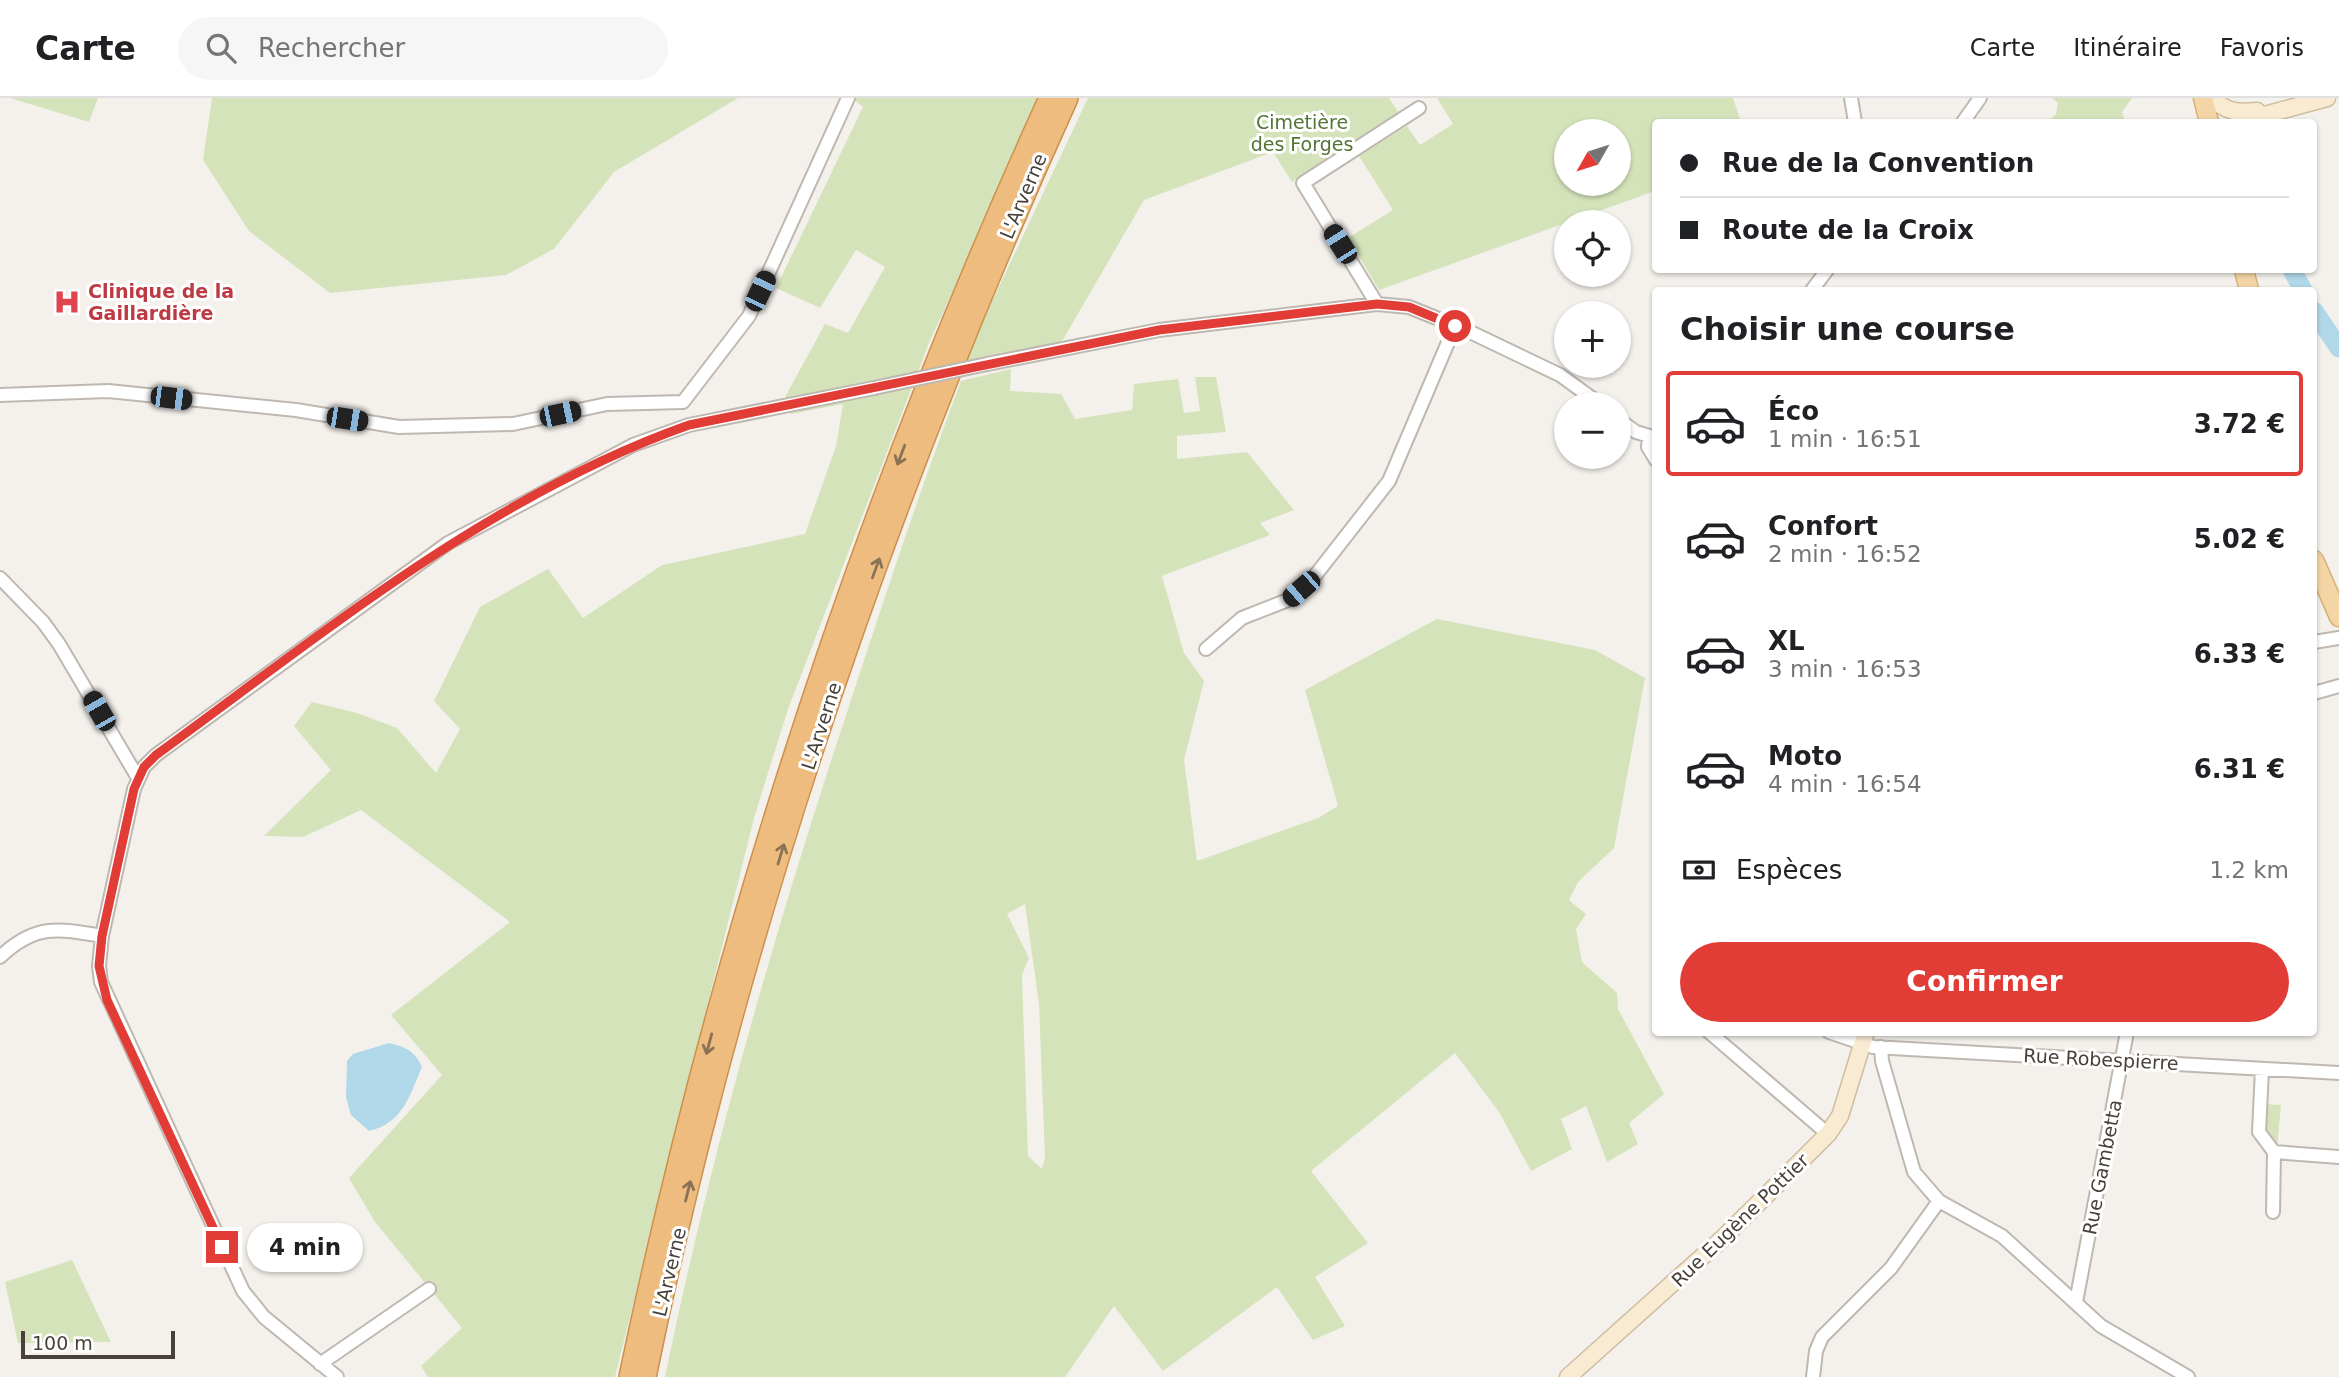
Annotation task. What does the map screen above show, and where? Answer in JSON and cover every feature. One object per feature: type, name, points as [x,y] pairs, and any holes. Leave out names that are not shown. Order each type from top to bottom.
[{"type":"highway","name":"L'Arverne","points":[[630,1377],[662,1230],[713,1028],[803,730],[919,407],[992,228],[1050,98]]},
{"type":"highway","name":"L'Arverne","points":[[645,1377],[726,1044],[814,747],[875,570],[943,390],[1067,98]]},
{"type":"main road","points":[[2203,98],[2208,119]]},
{"type":"main road","points":[[2317,568],[2339,617]]},
{"type":"street","points":[[683,402],[749,316],[848,98]]},
{"type":"street","points":[[1851,98],[1854,119]]},
{"type":"street","points":[[1965,119],[1980,98]]},
{"type":"street","points":[[2213,98],[2242,118],[2327,98]]},
{"type":"street","points":[[1377,304],[1303,183],[1419,108]]},
{"type":"street","points":[[337,1377],[264,1317],[243,1291],[107,1000],[99,966],[102,936],[138,778],[156,755],[448,543],[633,445],[689,425],[1159,330],[1377,304],[1409,307],[1455,326],[1560,375],[1583,392]]},
{"type":"street","points":[[1206,649],[1242,618],[1288,600],[1314,577],[1389,481],[1455,326]]},
{"type":"street","points":[[0,395],[108,391],[296,410],[398,427],[513,424],[607,404],[683,402]]},
{"type":"street","points":[[683,402],[689,425]]},
{"type":"street","points":[[1631,427],[1652,438]]},
{"type":"street","points":[[0,578],[43,622],[138,778]]},
{"type":"street","points":[[2317,642],[2339,638]]},
{"type":"street","points":[[2317,692],[2339,686]]},
{"type":"street","points":[[0,957],[14,944],[47,930],[63,929],[102,936]]},
{"type":"street","points":[[1714,1036],[1828,1134]]},
{"type":"street","name":"Rue Gambetta","points":[[2076,1302],[2126,1036]]},
{"type":"street","name":"Rue Eugène Pottier","points":[[1568,1377],[1723,1238],[1828,1134],[1840,1116],[1864,1039]]},
{"type":"street","name":"Rue Robespierre","points":[[1864,1039],[1881,1047],[2339,1073]]},
{"type":"street","points":[[1881,1047],[1882,1061],[1914,1172],[1939,1201],[2003,1236],[2101,1326],[2188,1377]]},
{"type":"street","points":[[2262,1069],[2259,1132],[2274,1152],[2273,1212]]},
{"type":"street","points":[[2274,1152],[2339,1157]]},
{"type":"street","points":[[1813,1377],[1816,1351],[1822,1337],[1891,1268],[1939,1201]]},
{"type":"street","points":[[320,1364],[429,1289]]},
{"type":"green space","points":[[10,98],[98,98],[89,122]]},
{"type":"green space","points":[[212,98],[738,98],[614,172],[554,249],[506,275],[330,293],[249,231],[203,160]]},
{"type":"green space","points":[[852,98],[1041,98],[929,343],[788,709],[754,818],[615,1377],[428,1377],[421,1366],[462,1328],[375,1222],[349,1178],[442,1075],[391,1015],[510,922],[361,810],[303,837],[264,836],[331,770],[294,726],[312,702],[357,713],[397,728],[436,773],[460,729],[434,701],[480,607],[548,569],[583,618],[662,565],[805,534],[836,446],[843,404],[791,414],[785,397],[825,324],[848,333],[885,267],[856,250],[820,308],[776,288],[863,107]]},
{"type":"green space","name":"Cimetière des Forges","points":[[1088,98],[1389,98],[1399,113],[1292,182],[1273,152],[1144,200],[1061,343],[964,361]]},
{"type":"green space","points":[[1437,98],[1733,98],[1740,119],[1652,119],[1652,192],[1602,210],[1554,210],[1554,227],[1379,290],[1348,238],[1393,210],[1359,156],[1407,126],[1420,145],[1453,124]]},
{"type":"green space","points":[[2052,98],[2132,98],[2122,112],[2124,119],[2050,119],[2056,114],[2058,103]]},
{"type":"green space","points":[[1011,369],[1010,391],[1061,394],[1075,419],[1132,410],[1134,384],[1178,379],[1184,413],[1200,411],[1195,377],[1216,377],[1226,432],[1177,436],[1177,459],[1247,452],[1294,510],[1260,523],[1270,535],[1162,576],[1184,653],[1204,681],[1184,760],[1197,861],[1318,818],[1338,806],[1305,690],[1437,619],[1595,650],[1645,678],[1614,848],[1578,882],[1569,900],[1586,914],[1576,929],[1582,962],[1617,993],[1618,1009],[1664,1094],[1629,1123],[1638,1144],[1607,1162],[1586,1106],[1561,1119],[1572,1149],[1531,1171],[1499,1112],[1455,1053],[1311,1171],[1368,1243],[1315,1277],[1345,1326],[1313,1340],[1277,1287],[1163,1371],[1114,1306],[1065,1377],[665,1377],[703,1206],[772,952],[877,620],[961,381]],"holes":[[[1025,904],[1039,1004],[1045,1158],[1042,1169],[1028,1156],[1022,975],[1029,958],[1007,914]]]},
{"type":"green space","points":[[2263,1104],[2281,1105],[2277,1148],[2262,1133]]},
{"type":"green space","points":[[72,1260],[111,1342],[18,1343],[5,1282]]},
{"type":"water","points":[[389,1043],[409,1051],[422,1067],[397,1115],[390,1122],[369,1131],[351,1115],[346,1097],[347,1061],[353,1054]]},
{"type":"waterway","points":[[2294,273],[2301,287]]},
{"type":"waterway","points":[[2317,315],[2339,348]]},
{"type":"place","name":"Clinique de la Gaillardière","points":[[67,302]]},
{"type":"route","points":[[222,1247],[101,982],[99,966],[102,936],[134,789],[144,767],[156,755],[448,543],[633,445],[689,425],[1159,330],[1352,305],[1409,307],[1455,326]]}]
